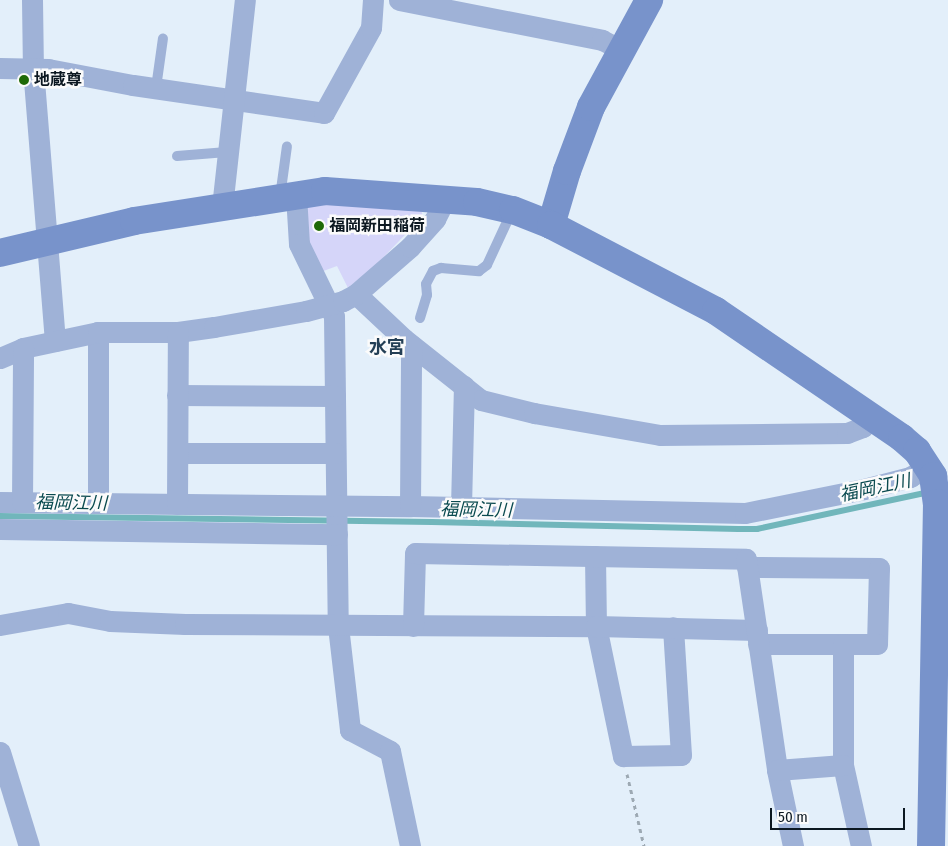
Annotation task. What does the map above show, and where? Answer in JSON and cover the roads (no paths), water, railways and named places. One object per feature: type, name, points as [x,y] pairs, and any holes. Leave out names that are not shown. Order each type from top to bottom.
[{"type":"street","points":[[32,0],[33,68],[55,341]]},
{"type":"street","points":[[222,207],[245,0]]},
{"type":"street","points":[[0,68],[33,68],[324,113],[372,28],[373,0]]},
{"type":"street","points":[[403,0],[602,40],[622,50]]},
{"type":"street","points":[[551,225],[578,140],[603,83],[649,0]]},
{"type":"street","points":[[0,253],[134,221],[325,190],[445,199],[477,202],[513,210],[551,225],[716,311],[902,438],[917,451],[936,479],[942,570],[931,846]]},
{"type":"street","points":[[288,196],[299,244],[334,316],[338,626],[350,730],[390,751],[410,846]]},
{"type":"street","points":[[0,358],[23,348],[98,332],[178,332],[330,306],[356,294],[410,246],[435,219],[445,199]]},
{"type":"street","points":[[356,294],[411,345],[481,400],[534,413],[660,435],[847,433],[862,427],[870,416]]},
{"type":"street","points":[[98,332],[98,502]]},
{"type":"street","points":[[178,332],[178,504]]},
{"type":"street","points":[[410,506],[411,345]]},
{"type":"street","points":[[22,502],[23,348]]},
{"type":"street","points":[[461,507],[464,386]]},
{"type":"street","points":[[178,395],[335,396]]},
{"type":"street","points":[[178,452],[335,452]]},
{"type":"street","points":[[0,529],[337,520],[410,506],[745,513],[864,489],[910,476],[936,479]]},
{"type":"street","points":[[0,502],[178,504],[337,520]]},
{"type":"street","points":[[413,626],[415,554],[746,559],[777,770],[793,846]]},
{"type":"street","points":[[595,556],[596,626],[623,756],[682,755],[673,627]]},
{"type":"street","points":[[0,625],[68,613],[110,621],[338,626],[673,627],[758,637],[843,644],[877,644],[879,568],[747,567]]},
{"type":"street","points":[[843,644],[843,765],[861,846]]},
{"type":"street","points":[[0,752],[29,846]]},
{"type":"street","points":[[777,770],[843,765]]},
{"type":"lane","points":[[156,88],[163,38]]},
{"type":"lane","points":[[287,146],[288,196]]},
{"type":"lane","points":[[178,156],[227,152]]},
{"type":"lane","points":[[420,318],[426,295],[426,284],[433,271],[441,268],[479,271],[487,265],[513,210]]},
{"type":"waterway","name":"福岡江川","points":[[0,516],[757,529],[929,492]]},
{"type":"place","name":"地蔵尊","points":[[24,80]]},
{"type":"place","name":"福岡新田稲荷","points":[[319,226]]},
{"type":"district","name":"水宮","points":[[387,347]]}]
